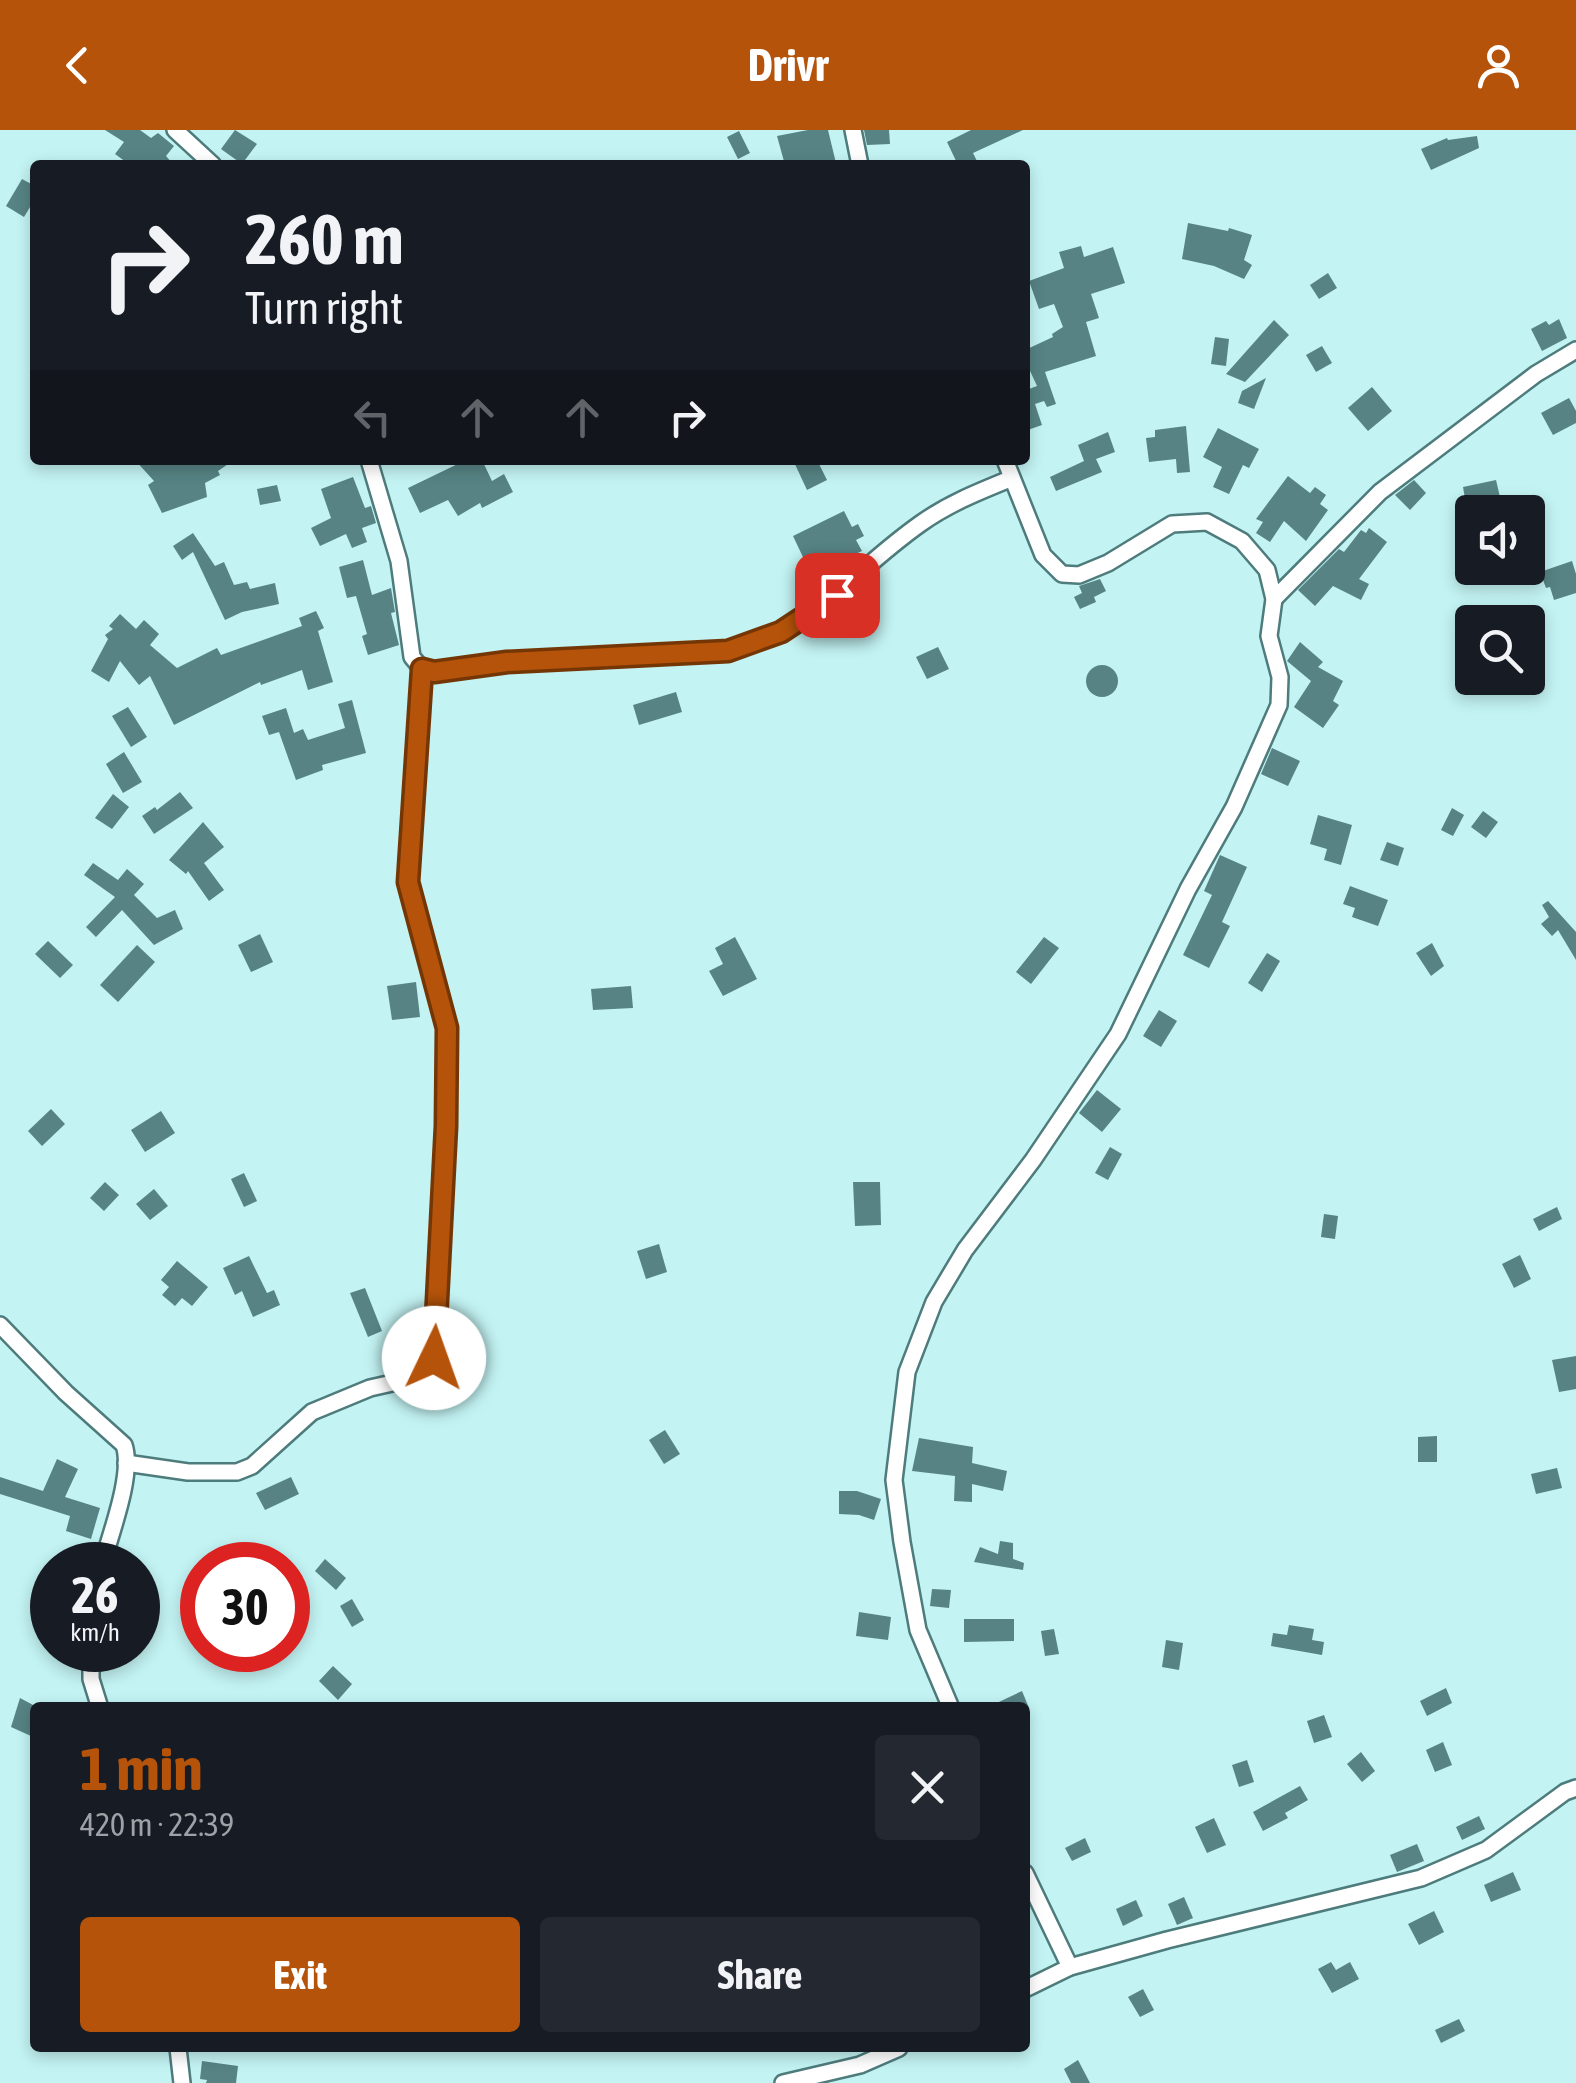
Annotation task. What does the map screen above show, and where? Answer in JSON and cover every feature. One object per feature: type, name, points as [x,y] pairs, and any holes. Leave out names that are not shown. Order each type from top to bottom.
[{"type":"street","points":[[174,130],[207,160]]},
{"type":"street","points":[[853,130],[859,160]]},
{"type":"street","points":[[1274,599],[1380,492],[1536,374],[1576,350]]},
{"type":"street","points":[[370,465],[399,561],[412,657],[422,669],[434,672],[507,662],[728,651],[763,641],[799,623],[837,595],[921,524],[962,498],[1010,479]]},
{"type":"street","points":[[948,1702],[918,1630],[894,1480],[908,1372],[934,1302],[965,1250],[1033,1160],[1118,1034],[1188,889],[1256,762],[1279,705],[1280,677],[1269,636],[1274,599],[1266,570],[1242,541],[1207,522],[1172,524],[1108,563],[1079,575],[1062,574],[1043,555],[1006,465]]},
{"type":"street","points":[[126,1463],[188,1472],[237,1472],[252,1466],[312,1412],[370,1388],[419,1377],[434,1358],[447,1028],[408,882],[422,669]]},
{"type":"street","points":[[0,1325],[66,1393],[117,1437],[127,1453],[108,1542]]},
{"type":"street","points":[[91,1672],[98,1702]]},
{"type":"street","points":[[1030,1987],[1070,1967],[1166,1940],[1422,1878],[1486,1850],[1576,1788]]},
{"type":"street","points":[[1030,1883],[1070,1967]]},
{"type":"street","points":[[178,2052],[182,2083]]},
{"type":"street","points":[[782,2083],[860,2065],[889,2052]]},
{"type":"building","points":[[105,130],[140,130],[151,138],[158,133],[174,146],[166,156],[170,160],[123,160],[115,154],[124,142]]},
{"type":"building","points":[[235,130],[257,144],[245,160],[236,160],[221,149]]},
{"type":"building","points":[[828,130],[835,160],[784,160],[777,136]]},
{"type":"building","points":[[864,130],[889,130],[890,144],[867,145]]},
{"type":"building","points":[[971,130],[1023,130],[973,153],[976,160],[956,160],[947,142]]},
{"type":"building","points":[[739,131],[750,153],[738,159],[727,137]]},
{"type":"building","points":[[1477,136],[1479,148],[1431,170],[1421,149],[1447,138]]},
{"type":"building","points":[[22,179],[30,183],[30,207],[24,217],[6,206]]},
{"type":"building","points":[[1188,223],[1252,235],[1244,260],[1252,265],[1244,279],[1214,266],[1182,259]]},
{"type":"building","points":[[1081,246],[1084,257],[1113,247],[1125,283],[1091,294],[1099,318],[1086,322],[1096,356],[1045,372],[1056,404],[1035,404],[1042,425],[1030,429],[1030,389],[1037,386],[1030,371],[1030,348],[1053,337],[1063,327],[1054,304],[1039,309],[1030,281],[1064,268],[1059,252]]},
{"type":"building","points":[[1328,273],[1337,288],[1319,299],[1310,285]]},
{"type":"building","points":[[1559,319],[1567,338],[1542,351],[1531,329]]},
{"type":"building","points":[[1274,320],[1289,335],[1245,382],[1226,374]]},
{"type":"building","points":[[1215,337],[1229,339],[1226,366],[1211,364]]},
{"type":"building","points":[[1322,346],[1332,363],[1316,372],[1306,355]]},
{"type":"building","points":[[1266,378],[1254,409],[1238,403],[1242,391]]},
{"type":"building","points":[[1372,387],[1392,411],[1368,431],[1348,408]]},
{"type":"building","points":[[1569,398],[1576,411],[1576,423],[1553,435],[1541,413]]},
{"type":"building","points":[[1186,426],[1190,472],[1177,473],[1176,459],[1149,462],[1146,438],[1155,437],[1155,430]]},
{"type":"building","points":[[1218,428],[1259,449],[1249,468],[1243,465],[1229,494],[1213,487],[1222,467],[1203,457]]},
{"type":"building","points":[[1108,432],[1115,452],[1096,459],[1102,472],[1056,491],[1050,477],[1084,461],[1078,445]]},
{"type":"building","points":[[140,465],[227,465],[218,471],[220,475],[205,483],[207,497],[162,513],[148,485],[154,481]]},
{"type":"building","points":[[456,465],[484,465],[492,481],[504,474],[513,492],[482,508],[480,503],[458,516],[448,500],[420,513],[408,488]]},
{"type":"building","points":[[795,465],[820,465],[827,480],[807,490]]},
{"type":"building","points":[[1288,476],[1310,493],[1315,487],[1326,495],[1320,504],[1328,510],[1306,541],[1284,521],[1270,542],[1256,533],[1263,522],[1256,519]]},
{"type":"building","points":[[353,477],[365,508],[371,506],[376,523],[362,528],[367,542],[352,548],[346,534],[320,546],[311,528],[331,518],[321,489]]},
{"type":"building","points":[[1414,480],[1426,493],[1410,510],[1395,495]]},
{"type":"building","points":[[1496,480],[1500,495],[1464,495],[1463,487]]},
{"type":"building","points":[[277,485],[281,501],[260,505],[257,489]]},
{"type":"building","points":[[844,511],[852,527],[858,524],[864,536],[856,540],[862,551],[830,566],[836,578],[819,591],[793,536]]},
{"type":"building","points":[[1369,528],[1387,542],[1359,579],[1369,584],[1361,600],[1333,586],[1315,606],[1298,590],[1339,549],[1344,552],[1361,530],[1366,533]]},
{"type":"building","points":[[193,533],[215,566],[224,562],[234,585],[247,582],[250,589],[275,583],[279,604],[225,620],[193,552],[182,560],[173,546]]},
{"type":"building","points":[[363,560],[372,595],[391,588],[395,612],[391,613],[399,645],[368,655],[362,636],[367,634],[356,596],[347,598],[339,567]]},
{"type":"building","points":[[1572,561],[1576,593],[1554,600],[1550,587],[1545,585],[1545,570]]},
{"type":"building","points":[[1100,579],[1106,591],[1094,597],[1096,602],[1080,609],[1074,597],[1082,593],[1079,586]]},
{"type":"building","points":[[316,611],[324,628],[318,631],[333,682],[308,690],[302,670],[261,685],[260,682],[174,725],[150,676],[139,685],[120,661],[109,682],[91,671],[108,639],[105,635],[113,629],[109,626],[120,614],[136,629],[144,620],[159,634],[150,645],[177,668],[217,648],[221,655],[302,626],[299,618]]},
{"type":"building","points":[[1300,642],[1323,662],[1318,667],[1343,681],[1333,701],[1339,705],[1323,728],[1294,707],[1311,681],[1287,661]]},
{"type":"building","points":[[938,647],[949,669],[927,679],[916,657]]},
{"type":"building","points":[[1102,665],[1113,670],[1118,681],[1113,692],[1102,697],[1091,692],[1086,681],[1091,670]]},
{"type":"building","points":[[676,692],[682,712],[639,725],[633,705]]},
{"type":"building","points":[[352,700],[366,753],[322,765],[323,770],[296,780],[279,732],[269,735],[262,716],[286,708],[294,733],[303,729],[308,740],[345,728],[338,704]]},
{"type":"building","points":[[128,707],[147,737],[131,747],[112,716]]},
{"type":"building","points":[[1272,748],[1300,761],[1288,786],[1261,774]]},
{"type":"building","points":[[124,752],[142,782],[123,793],[106,764]]},
{"type":"building","points":[[180,792],[193,808],[154,834],[142,816]]},
{"type":"building","points":[[113,794],[129,807],[112,829],[95,818]]},
{"type":"building","points":[[1452,808],[1464,815],[1453,836],[1441,830]]},
{"type":"building","points":[[1483,811],[1498,822],[1486,838],[1471,827]]},
{"type":"building","points":[[1318,815],[1352,825],[1341,865],[1324,860],[1327,849],[1310,844]]},
{"type":"building","points":[[203,822],[224,847],[204,863],[224,890],[209,901],[188,871],[186,874],[169,860]]},
{"type":"building","points":[[1387,842],[1404,848],[1398,866],[1380,860]]},
{"type":"building","points":[[1220,855],[1247,867],[1222,922],[1230,926],[1209,968],[1183,955],[1212,895],[1204,891]]},
{"type":"building","points":[[93,863],[118,880],[127,869],[144,884],[134,895],[157,918],[175,910],[183,929],[154,945],[122,910],[96,937],[86,927],[115,897],[84,875]]},
{"type":"building","points":[[1350,886],[1388,900],[1378,926],[1352,917],[1355,908],[1343,904]]},
{"type":"building","points":[[1548,901],[1576,932],[1576,960],[1558,930],[1552,936],[1541,924],[1549,917],[1542,905]]},
{"type":"building","points":[[260,934],[273,962],[251,972],[238,945]]},
{"type":"building","points":[[735,937],[757,979],[723,996],[709,971],[723,964],[715,948]]},
{"type":"building","points":[[1044,937],[1059,948],[1031,984],[1016,972]]},
{"type":"building","points":[[48,941],[73,965],[60,978],[35,954]]},
{"type":"building","points":[[1432,943],[1444,966],[1431,976],[1416,953]]},
{"type":"building","points":[[137,945],[155,962],[118,1002],[100,985]]},
{"type":"building","points":[[1267,953],[1280,961],[1262,992],[1248,983]]},
{"type":"building","points":[[416,982],[420,1017],[392,1020],[387,986]]},
{"type":"building","points":[[631,986],[633,1008],[593,1010],[591,989]]},
{"type":"building","points":[[1159,1010],[1177,1021],[1161,1047],[1143,1036]]},
{"type":"building","points":[[1097,1090],[1121,1109],[1102,1132],[1079,1113]]},
{"type":"building","points":[[51,1109],[65,1124],[42,1146],[28,1131]]},
{"type":"building","points":[[161,1111],[175,1133],[145,1152],[131,1130]]},
{"type":"building","points":[[1110,1147],[1122,1154],[1108,1180],[1095,1173]]},
{"type":"building","points":[[244,1173],[257,1201],[244,1207],[231,1179]]},
{"type":"building","points":[[105,1182],[119,1195],[104,1211],[90,1198]]},
{"type":"building","points":[[853,1182],[880,1182],[881,1225],[855,1226]]},
{"type":"building","points":[[154,1189],[168,1206],[150,1220],[136,1204]]},
{"type":"building","points":[[1557,1207],[1562,1219],[1539,1231],[1533,1219]]},
{"type":"building","points":[[1324,1214],[1338,1216],[1335,1239],[1321,1237]]},
{"type":"building","points":[[659,1244],[667,1272],[646,1279],[637,1251]]},
{"type":"building","points":[[1520,1255],[1531,1279],[1514,1288],[1502,1264]]},
{"type":"building","points":[[249,1256],[267,1293],[274,1290],[280,1305],[253,1317],[242,1291],[235,1295],[223,1268]]},
{"type":"building","points":[[177,1261],[208,1287],[192,1306],[182,1298],[175,1306],[162,1295],[169,1287],[161,1280]]},
{"type":"building","points":[[365,1288],[382,1331],[368,1337],[350,1293]]},
{"type":"building","points":[[406,1335],[408,1368],[391,1371],[389,1336]]},
{"type":"building","points":[[1576,1356],[1576,1389],[1559,1392],[1552,1360]]},
{"type":"building","points":[[665,1430],[680,1454],[664,1464],[649,1440]]},
{"type":"building","points":[[1437,1436],[1437,1462],[1418,1462],[1418,1437]]},
{"type":"building","points":[[919,1438],[973,1447],[972,1463],[1007,1471],[1003,1491],[972,1484],[972,1502],[954,1501],[955,1476],[912,1471]]},
{"type":"building","points":[[57,1459],[78,1469],[65,1497],[100,1508],[91,1539],[66,1531],[70,1516],[0,1494],[0,1477],[43,1491]]},
{"type":"building","points":[[1557,1468],[1562,1488],[1536,1494],[1531,1474]]},
{"type":"building","points":[[291,1477],[299,1494],[265,1510],[256,1493]]},
{"type":"building","points":[[839,1491],[857,1491],[881,1499],[874,1520],[839,1514]]},
{"type":"building","points":[[1000,1541],[1013,1543],[1013,1559],[1024,1563],[1023,1570],[974,1562],[980,1547],[998,1554]]},
{"type":"building","points":[[325,1559],[346,1578],[336,1590],[315,1571]]},
{"type":"building","points":[[932,1589],[951,1590],[949,1608],[930,1606]]},
{"type":"building","points":[[352,1599],[364,1620],[352,1627],[340,1606]]},
{"type":"building","points":[[859,1612],[891,1617],[888,1640],[856,1636]]},
{"type":"building","points":[[964,1619],[1014,1619],[1014,1641],[964,1642]]},
{"type":"building","points":[[1289,1625],[1314,1629],[1312,1640],[1324,1642],[1322,1655],[1271,1646],[1273,1633],[1287,1635]]},
{"type":"building","points":[[1054,1629],[1059,1654],[1045,1656],[1041,1631]]},
{"type":"building","points":[[1166,1640],[1183,1643],[1179,1670],[1162,1667]]},
{"type":"building","points":[[333,1666],[352,1684],[338,1700],[319,1681]]},
{"type":"building","points":[[1446,1688],[1452,1703],[1427,1716],[1420,1701]]},
{"type":"building","points":[[1022,1691],[1027,1702],[999,1702]]},
{"type":"building","points":[[20,1698],[30,1703],[30,1736],[11,1727]]},
{"type":"building","points":[[1324,1715],[1332,1737],[1314,1743],[1307,1721]]},
{"type":"building","points":[[1443,1742],[1452,1765],[1435,1772],[1426,1750]]},
{"type":"building","points":[[1361,1752],[1375,1771],[1362,1782],[1347,1764]]},
{"type":"building","points":[[1247,1760],[1254,1782],[1239,1787],[1232,1765]]},
{"type":"building","points":[[1300,1786],[1308,1800],[1285,1813],[1288,1818],[1263,1831],[1253,1812]]},
{"type":"building","points":[[1479,1816],[1485,1829],[1462,1840],[1456,1827]]},
{"type":"building","points":[[1214,1818],[1226,1845],[1207,1853],[1195,1827]]},
{"type":"building","points":[[1085,1838],[1091,1852],[1072,1861],[1065,1848]]},
{"type":"building","points":[[1417,1844],[1424,1861],[1397,1872],[1390,1855]]},
{"type":"building","points":[[1513,1872],[1521,1890],[1491,1902],[1484,1885]]},
{"type":"building","points":[[1184,1897],[1193,1918],[1177,1925],[1168,1904]]},
{"type":"building","points":[[1136,1900],[1143,1916],[1123,1926],[1116,1909]]},
{"type":"building","points":[[1434,1911],[1444,1932],[1419,1945],[1408,1924]]},
{"type":"building","points":[[1331,1962],[1336,1970],[1350,1962],[1359,1979],[1332,1993],[1318,1969]]},
{"type":"building","points":[[1143,1989],[1154,2010],[1140,2017],[1128,1997]]},
{"type":"building","points":[[1459,2019],[1465,2031],[1441,2043],[1435,2030]]},
{"type":"building","points":[[1078,2060],[1090,2083],[1071,2083],[1064,2069]]},
{"type":"building","points":[[202,2061],[238,2066],[236,2083],[206,2083],[207,2080],[200,2079]]},
{"type":"route","points":[[434,1358],[447,1028],[408,882],[422,669],[434,672],[507,662],[728,651],[763,641],[799,623],[837,595]]}]
